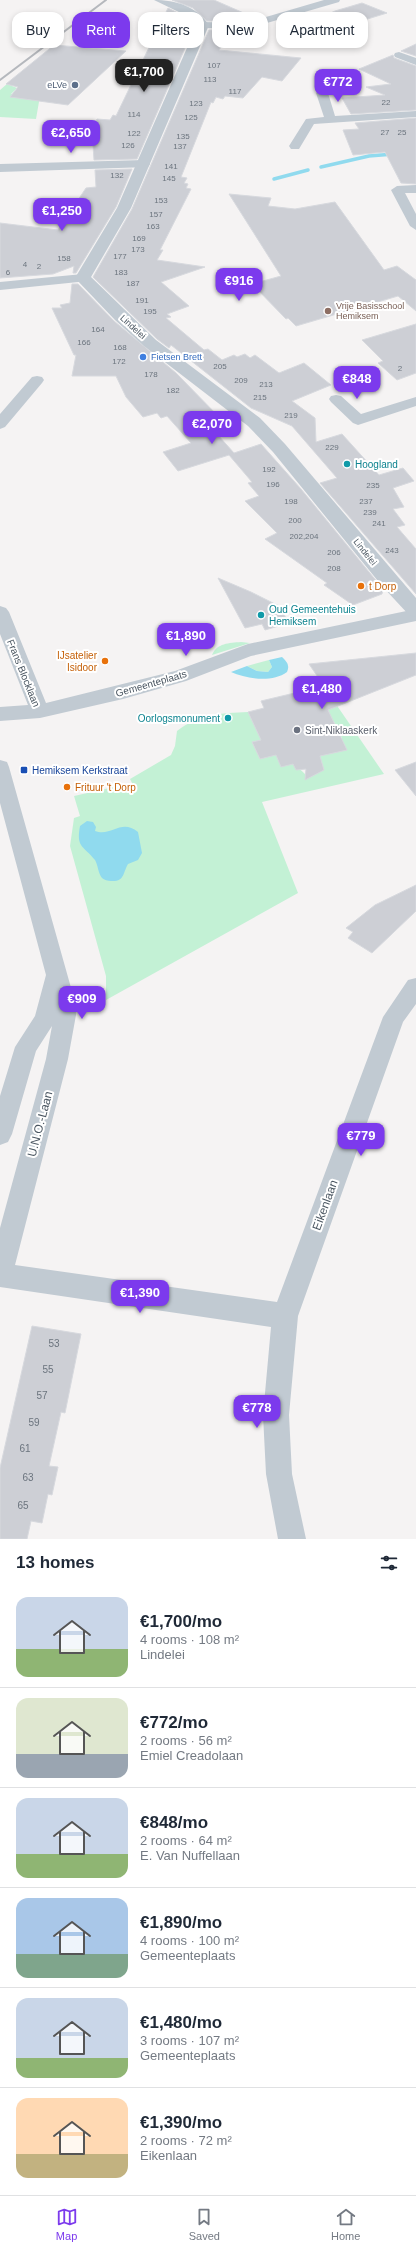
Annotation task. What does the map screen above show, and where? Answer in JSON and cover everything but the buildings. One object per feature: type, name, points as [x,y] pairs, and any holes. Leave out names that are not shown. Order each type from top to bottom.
[{"type":"street","points":[[160,0],[188,12]]},
{"type":"street","points":[[204,25],[246,26],[335,0]]},
{"type":"street","points":[[0,286],[83,278],[124,208],[194,48]]},
{"type":"street","points":[[399,55],[416,62]]},
{"type":"street","points":[[322,93],[331,120]]},
{"type":"street","points":[[295,146],[310,121],[416,114]]},
{"type":"street","points":[[0,168],[144,164]]},
{"type":"street","points":[[416,189],[397,190],[416,226]]},
{"type":"street","name":"Lindelei","points":[[83,278],[150,343],[254,422],[280,448],[389,581],[416,610]]},
{"type":"street","points":[[0,424],[37,380]]},
{"type":"street","points":[[336,399],[358,420],[416,401]]},
{"type":"street","name":"Frans Blocklaan","points":[[0,612],[40,711]]},
{"type":"street","name":"Gemeenteplaats","points":[[0,714],[40,711],[123,692],[180,676],[248,650],[416,614]]},
{"type":"street","name":"U.N.O.-Laan","points":[[0,767],[64,1009],[63,1034],[0,1274]]},
{"type":"street","name":"U.N.O.-Laan","points":[[0,1134],[26,1047],[44,1020],[52,997],[55,974]]},
{"type":"street","name":"Eikenlaan","points":[[292,1539],[279,1474],[276,1415],[285,1316],[394,1017],[416,987]]},
{"type":"street","points":[[0,1274],[285,1316]]},
{"type":"green space","points":[[7,84],[17,88],[11,94],[40,96],[36,119],[0,117],[0,90]]},
{"type":"green space","points":[[228,643],[250,643],[212,655],[220,646]]},
{"type":"green space","points":[[269,660],[272,667],[268,672],[257,671],[247,666]]},
{"type":"green space","points":[[329,694],[384,774],[262,802],[298,893],[106,1000],[106,976],[70,846],[74,818],[80,816],[74,796],[132,783],[130,779],[171,755],[175,746],[177,731],[185,725],[202,718],[229,713],[248,712],[262,740],[252,742],[260,759],[276,754],[292,763],[306,775],[322,763],[318,756],[342,738],[334,722],[325,725]]},
{"type":"water","points":[[282,657],[288,664],[287,672],[274,678],[259,679],[231,672],[247,666],[257,671],[268,672],[272,667],[269,660]]},
{"type":"water","points":[[87,821],[93,822],[96,827],[95,831],[106,832],[121,827],[126,827],[132,828],[138,832],[142,853],[138,860],[128,864],[123,876],[119,880],[110,881],[102,878],[95,860],[82,846],[79,838],[80,826]]},
{"type":"waterway","points":[[321,167],[369,156],[394,154]]},
{"type":"waterway","points":[[274,179],[308,170]]},
{"type":"railway","points":[[0,80],[106,0]]},
{"type":"place","name":"eLVe","points":[[75,85]]},
{"type":"place","name":"Vrije Basisschool Hemiksem","points":[[328,311]]},
{"type":"place","name":"Fietsen Brett","points":[[143,357]]},
{"type":"place","name":"Hoogland","points":[[347,464]]},
{"type":"place","name":"t Dorp","points":[[361,586]]},
{"type":"place","name":"Oud Gemeentehuis Hemiksem","points":[[261,615]]},
{"type":"place","name":"IJsatelier Isidoor","points":[[105,661]]},
{"type":"place","name":"Oorlogsmonument","points":[[228,718]]},
{"type":"place","name":"Sint-Niklaaskerk","points":[[297,730]]},
{"type":"place","name":"Hemiksem Kerkstraat","points":[[24,770]]},
{"type":"place","name":"Frituur 't Dorp","points":[[67,787]]}]
